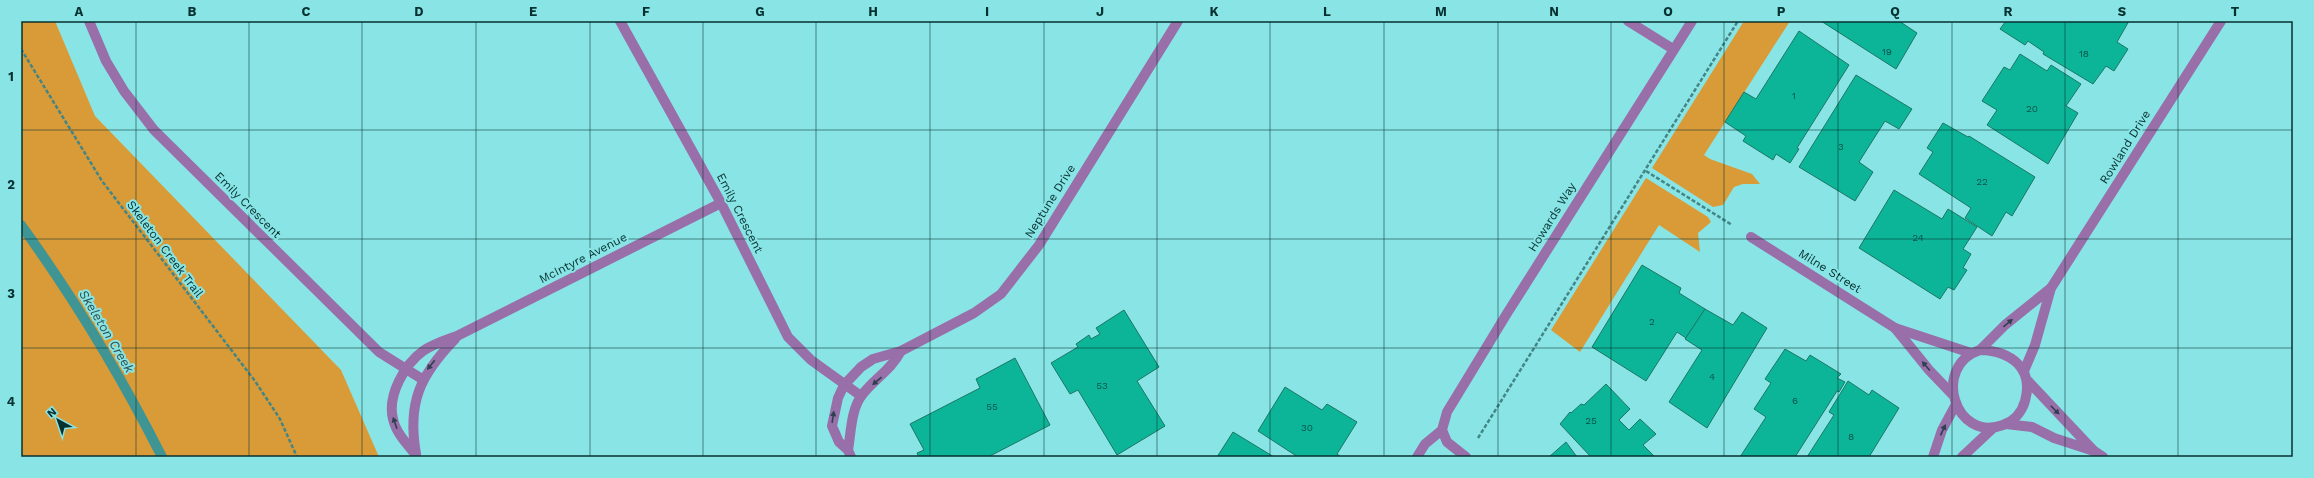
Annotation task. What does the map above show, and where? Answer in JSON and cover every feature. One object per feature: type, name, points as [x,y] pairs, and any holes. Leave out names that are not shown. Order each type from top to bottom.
[{"type":"street","name":"Emily Crescent","points":[[89,21],[106,61],[124,91],[154,130],[379,352],[422,379]]},
{"type":"street","name":"Emily Crescent","points":[[620,21],[721,203],[788,337],[811,360],[861,396]]},
{"type":"street","name":"Neptune Drive","points":[[850,453],[839,442],[832,426],[838,398],[844,385],[861,366],[873,359],[901,351],[980,309],[991,302],[1009,285],[1039,245],[1178,21]]},
{"type":"street","points":[[1628,21],[1673,49]]},
{"type":"street","name":"Howards Way","points":[[1442,430],[1448,412],[1506,314],[1692,21]]},
{"type":"street","name":"Rowland Drive","points":[[2024,371],[2035,345],[2051,288],[2221,21]]},
{"type":"street","name":"McIntyre Avenue","points":[[417,456],[402,439],[392,418],[395,393],[405,369],[424,351],[457,336],[721,203]]},
{"type":"street","name":"Milne Street","points":[[1751,237],[1895,328],[1976,351]]},
{"type":"street","name":"Rowland Drive","points":[[1976,351],[2005,325],[2051,288]]},
{"type":"street","name":"Milne Street","points":[[1895,328],[1954,399]]},
{"type":"street","name":"McIntyre Avenue","points":[[417,456],[412,433],[414,401],[422,379],[441,353],[457,336]]},
{"type":"street","name":"Neptune Drive","points":[[850,453],[853,429],[852,420],[861,396],[888,372],[901,351]]},
{"type":"street","points":[[1933,457],[1954,399],[1956,372],[1959,366],[1976,351],[2002,353],[2018,364],[2024,371],[2028,382],[2094,451],[2103,457]]},
{"type":"street","points":[[1962,457],[1993,428],[2006,424],[2015,418],[2022,410],[2028,382]]},
{"type":"street","points":[[1954,399],[1961,413],[1972,423],[1993,428]]},
{"type":"street","points":[[2006,424],[2032,427],[2054,438],[2094,451]]},
{"type":"street","points":[[1417,457],[1425,444],[1442,430],[1447,442],[1466,457]]},
{"type":"path","points":[[1475,444],[1738,21]]},
{"type":"path","name":"Skeleton Creek Trail","points":[[21,49],[102,181],[255,381],[280,419],[297,457]]},
{"type":"path","points":[[1646,170],[1751,237]]},
{"type":"shaded area","points":[[21,21],[55,21],[95,116],[341,370],[379,457],[21,457]]},
{"type":"shaded area","points":[[1744,21],[1790,21],[1704,155],[1710,159],[1752,174],[1760,184],[1743,184],[1734,187],[1723,205],[1713,207],[1652,168]]},
{"type":"shaded area","points":[[1646,178],[1708,217],[1711,222],[1698,233],[1700,252],[1659,225],[1580,352],[1551,330]]},
{"type":"building","points":[[1821,21],[1899,21],[1917,33],[1896,69]]},
{"type":"building","points":[[2006,21],[2129,21],[2117,42],[2128,49],[2114,71],[2106,66],[2093,84],[2043,54],[2044,52],[2028,41],[2025,45],[2000,29]]},
{"type":"building","points":[[1799,31],[1849,65],[1797,148],[1799,149],[1790,163],[1776,154],[1773,160],[1743,141],[1746,136],[1725,122],[1744,92],[1756,99]]},
{"type":"building","points":[[2020,54],[2047,71],[2051,65],[2081,84],[2066,106],[2078,113],[2048,164],[1987,125],[1997,110],[1982,101],[2004,67],[2010,70]]},
{"type":"building","points":[[1856,75],[1912,109],[1899,129],[1885,121],[1859,162],[1873,172],[1855,201],[1799,167]]},
{"type":"building","points":[[1943,123],[1968,137],[1969,136],[2035,177],[2012,216],[2006,212],[1992,236],[1965,218],[1971,208],[1919,174],[1933,152],[1927,148]]},
{"type":"building","points":[[1894,190],[1942,219],[1948,209],[1977,227],[1963,249],[1971,254],[1963,268],[1967,270],[1954,290],[1948,287],[1940,299],[1859,248]]},
{"type":"building","points":[[1642,265],[1681,288],[1679,293],[1705,309],[1686,338],[1677,332],[1646,381],[1592,347]]},
{"type":"building","points":[[1705,309],[1733,325],[1742,312],[1767,328],[1707,428],[1669,402],[1702,350],[1685,339]]},
{"type":"building","points":[[1124,310],[1159,367],[1137,381],[1165,426],[1117,455],[1078,390],[1070,394],[1051,363],[1078,347],[1076,344],[1089,335],[1091,339],[1100,334],[1096,328]]},
{"type":"building","points":[[1785,349],[1806,361],[1810,355],[1841,374],[1837,378],[1845,382],[1839,392],[1837,391],[1795,457],[1740,457],[1766,417],[1754,409],[1771,383],[1765,379]]},
{"type":"building","points":[[1015,358],[1050,425],[988,457],[919,457],[917,453],[924,450],[910,424],[980,388],[976,379]]},
{"type":"building","points":[[1848,381],[1869,395],[1872,390],[1899,408],[1869,457],[1807,457],[1834,415],[1829,412]]},
{"type":"building","points":[[1606,384],[1630,409],[1619,420],[1629,430],[1640,419],[1656,434],[1643,445],[1655,457],[1591,457],[1560,424],[1570,412],[1571,413],[1581,404],[1584,405]]},
{"type":"building","points":[[1285,387],[1322,410],[1327,404],[1357,422],[1337,454],[1341,457],[1298,457],[1258,431]]},
{"type":"building","points":[[1233,432],[1274,457],[1217,457]]},
{"type":"building","points":[[1566,442],[1577,457],[1549,457]]},
{"type":"waterway","name":"Skeleton Creek","points":[[21,225],[60,281],[96,338],[162,457]]}]
